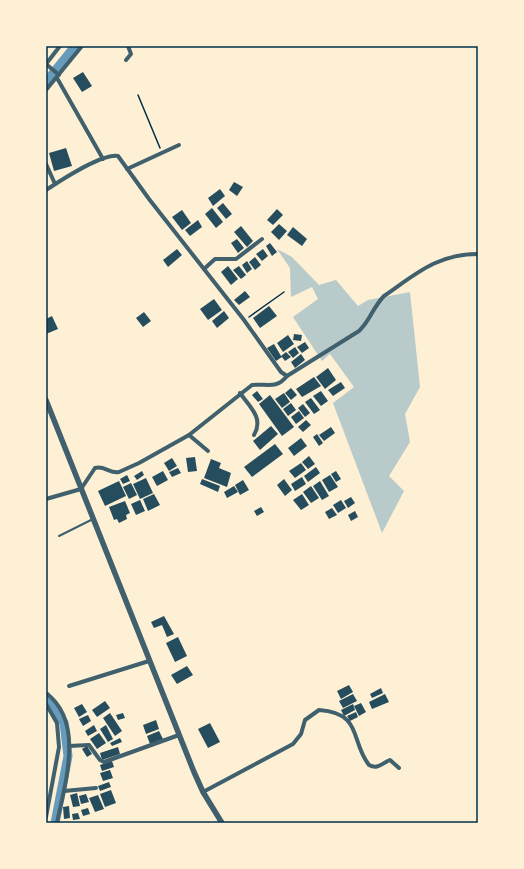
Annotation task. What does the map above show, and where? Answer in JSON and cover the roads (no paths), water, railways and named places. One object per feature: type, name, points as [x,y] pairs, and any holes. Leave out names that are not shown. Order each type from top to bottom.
[{"type":"street","points":[[60,46],[46,64],[57,75],[103,159]]},
{"type":"street","points":[[46,90],[82,46]]},
{"type":"street","points":[[126,60],[131,54],[128,46]]},
{"type":"street","points":[[127,169],[179,146]]},
{"type":"street","points":[[46,190],[67,176],[103,159],[118,156],[244,320],[281,372],[287,376]]},
{"type":"street","points":[[46,164],[55,184]]},
{"type":"street","points":[[204,269],[215,259],[236,259],[262,239]]},
{"type":"street","points":[[46,499],[82,489],[95,468],[103,468],[114,473],[149,458],[189,435],[252,385],[272,386],[283,381],[287,376],[359,331],[368,322],[379,301],[384,296],[425,268],[452,256],[478,254]]},
{"type":"street","points":[[240,393],[257,418],[258,428],[254,435]]},
{"type":"street","points":[[46,400],[179,735],[203,792],[222,823]]},
{"type":"street","points":[[189,435],[208,451]]},
{"type":"street","points":[[69,686],[149,661]]},
{"type":"street","points":[[46,693],[57,702],[66,720],[69,746],[64,790],[57,823]]},
{"type":"street","points":[[46,704],[57,723],[59,747],[46,817]]},
{"type":"street","points":[[203,792],[293,744],[302,734],[305,720],[319,710],[336,712],[351,724],[369,765],[378,766],[390,760],[399,768]]},
{"type":"street","points":[[69,746],[89,745],[100,760],[104,762],[179,735]]},
{"type":"street","points":[[64,790],[96,788]]},
{"type":"lane","points":[[59,536],[94,518]]},
{"type":"waterway","points":[[46,82],[75,46]]},
{"type":"waterway","points":[[46,696],[64,723],[68,756],[55,823]]}]
